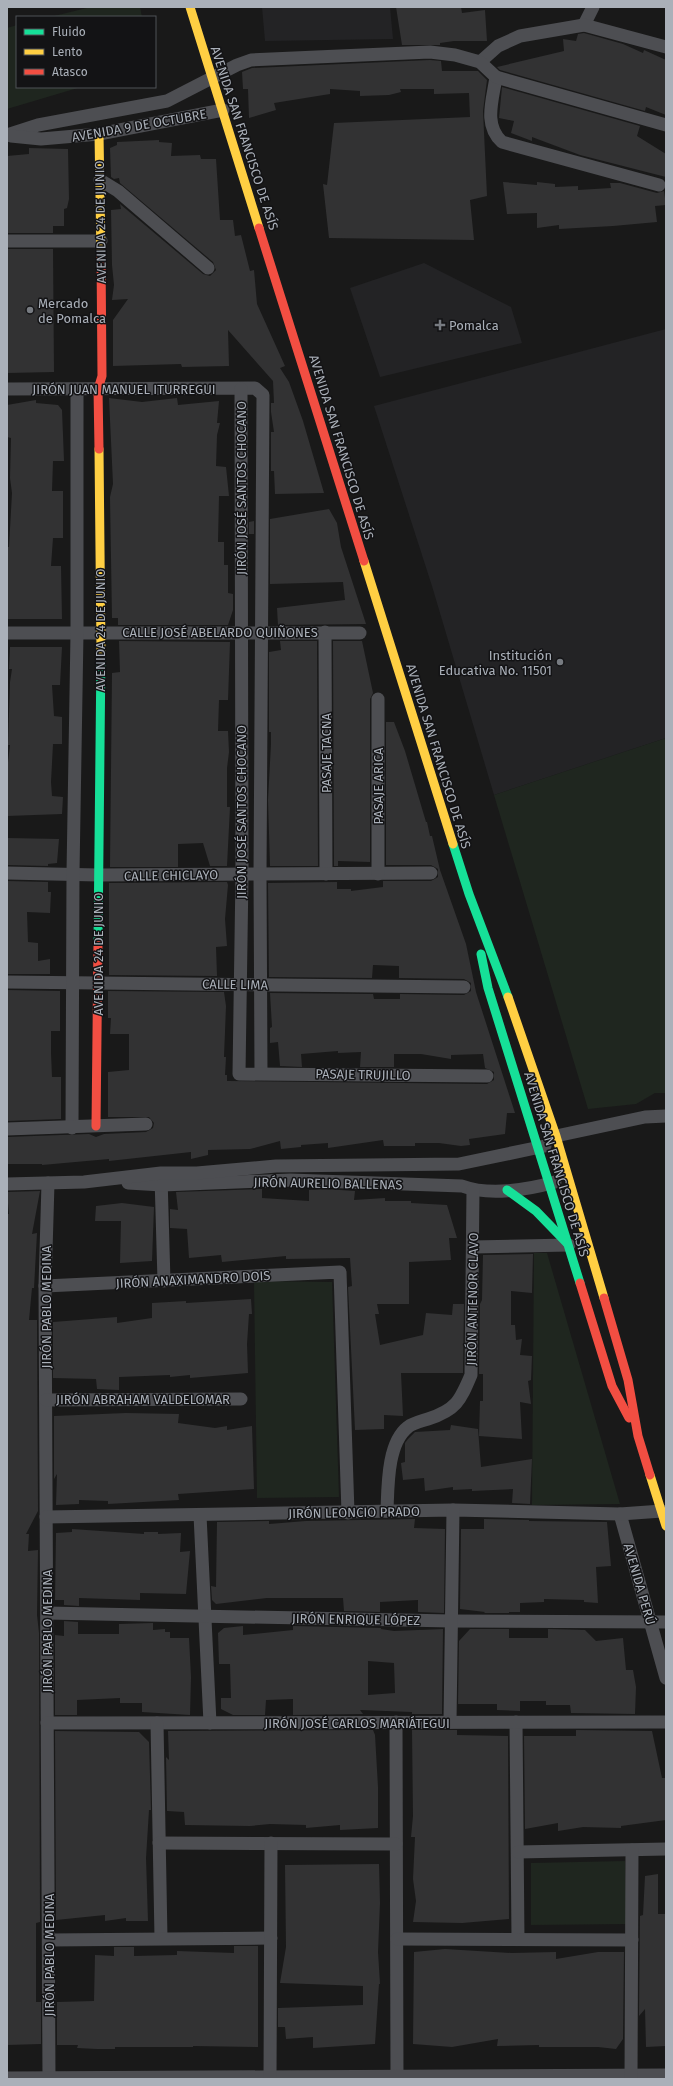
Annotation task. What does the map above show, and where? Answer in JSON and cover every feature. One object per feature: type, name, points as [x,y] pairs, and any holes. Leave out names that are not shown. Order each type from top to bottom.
[{"type":"main road","name":"AVENIDA SAN FRANCISCO DE ASÍS","points":[[190,7],[469,894],[503,982],[557,1139],[628,1380],[638,1436],[666,1526]]},
{"type":"main road","name":"AVENIDA 24 DE JUNIO","points":[[96,1126],[101,633],[98,388],[102,376],[100,134]]},
{"type":"main road","name":"AVENIDA SAN FRANCISCO DE ASÍS","points":[[469,894],[488,988],[539,1147],[612,1386],[638,1436]]},
{"type":"main road","points":[[507,1190],[536,1211],[569,1245]]},
{"type":"street","points":[[584,25],[593,7]]},
{"type":"street","points":[[666,46],[584,25],[520,36],[498,46],[480,62],[496,77],[666,125]]},
{"type":"street","name":"AVENIDA 9 DE OCTUBRE","points":[[7,135],[38,125],[167,101],[213,79],[237,65],[251,60],[430,52],[455,55],[480,62]]},
{"type":"street","points":[[496,77],[490,112],[490,124],[496,136],[502,142],[659,185]]},
{"type":"street","name":"AVENIDA 9 DE OCTUBRE","points":[[7,135],[41,140],[100,134],[223,110]]},
{"type":"street","points":[[100,180],[118,191],[208,268]]},
{"type":"street","points":[[7,241],[101,240]]},
{"type":"street","name":"JIRÓN JOSÉ SANTOS CHOCANO","points":[[240,1074],[239,983],[242,874],[241,389],[255,388],[262,395],[260,874],[261,1073]]},
{"type":"street","name":"JIRÓN JUAN MANUEL ITURREGUI","points":[[7,389],[241,389]]},
{"type":"street","name":"AVENIDA 24 DE JUNIO","points":[[72,1128],[73,873],[77,633],[77,389]]},
{"type":"street","name":"PASAJE TACNA","points":[[325,632],[326,874]]},
{"type":"street","name":"CALLE JOSÉ ABELARDO QUIÑONES","points":[[7,633],[360,633]]},
{"type":"street","name":"PASAJE ARICA","points":[[378,699],[378,874]]},
{"type":"street","name":"CALLE CHICLAYO","points":[[7,873],[73,873],[98,875],[431,873]]},
{"type":"street","name":"CALLE LIMA","points":[[7,982],[239,983],[260,985],[464,987]]},
{"type":"street","name":"PASAJE TRUJILLO","points":[[240,1074],[488,1076]]},
{"type":"street","name":"JIRÓN AURELIO BALLENAS","points":[[161,1179],[198,1173],[276,1166],[459,1164],[539,1147],[557,1139],[645,1117],[666,1116]]},
{"type":"street","points":[[7,1129],[72,1128],[146,1124]]},
{"type":"street","name":"JIRÓN ANTENOR CLAVO","points":[[387,1511],[388,1475],[396,1444],[408,1426],[445,1414],[461,1398],[471,1375],[473,1247],[468,1188],[459,1164]]},
{"type":"street","name":"JIRÓN AURELIO BALLENAS","points":[[7,1184],[161,1179],[290,1180],[507,1190],[550,1183],[569,1178]]},
{"type":"street","points":[[161,1179],[164,1281]]},
{"type":"street","name":"JIRÓN PABLO MEDINA","points":[[48,1183],[45,1286],[49,2078]]},
{"type":"street","points":[[473,1247],[569,1245]]},
{"type":"street","name":"JIRÓN ANAXIMANDRO DOIS","points":[[45,1286],[340,1272],[348,1513]]},
{"type":"street","name":"JIRÓN ABRAHAM VALDELOMAR","points":[[46,1400],[241,1399]]},
{"type":"street","points":[[450,1722],[452,1510]]},
{"type":"street","name":"JIRÓN LEONCIO PRADO","points":[[46,1517],[348,1513],[452,1510],[620,1514],[662,1512]]},
{"type":"street","points":[[200,1514],[210,1723]]},
{"type":"street","name":"AVENIDA PERÚ","points":[[620,1514],[666,1678]]},
{"type":"street","name":"JIRÓN ENRIQUE LÓPEZ","points":[[47,1613],[650,1623],[666,1622]]},
{"type":"street","points":[[396,1722],[397,2077]]},
{"type":"street","points":[[516,1722],[518,1939]]},
{"type":"street","name":"JIRÓN JOSÉ CARLOS MARIÁTEGUI","points":[[47,1723],[666,1722]]},
{"type":"street","points":[[157,1723],[161,1938]]},
{"type":"street","points":[[159,1843],[396,1844]]},
{"type":"street","points":[[270,2078],[271,1843]]},
{"type":"street","points":[[518,1852],[666,1849]]},
{"type":"street","points":[[631,2077],[632,1850]]},
{"type":"street","points":[[49,1940],[271,1938]]},
{"type":"street","points":[[397,1939],[632,1940]]},
{"type":"street","points":[[7,2078],[631,2077],[666,2074]]},
{"type":"shaded area","points":[[91,7],[140,7],[142,16],[54,16]]},
{"type":"shaded area","points":[[262,7],[390,7],[393,39],[265,41]]},
{"type":"shaded area","points":[[16,25],[16,88],[78,88],[7,109],[7,28]]},
{"type":"shaded area","name":"Pomalca","points":[[424,263],[511,307],[522,343],[380,377],[350,288]]},
{"type":"shaded area","points":[[666,329],[666,738],[494,795],[432,586],[374,406]]},
{"type":"shaded area","points":[[666,738],[666,1093],[655,1093],[636,1104],[588,1109],[494,795]]},
{"type":"shaded area","points":[[534,1253],[547,1253],[620,1504],[532,1505]]},
{"type":"shaded area","points":[[254,1281],[332,1282],[339,1497],[257,1498]]},
{"type":"shaded area","points":[[625,1861],[627,1924],[531,1925],[531,1863]]},
{"type":"building","points":[[396,7],[461,7],[462,13],[485,10],[487,41],[454,41],[440,43],[440,45],[402,45]]},
{"type":"building","points":[[584,33],[623,44],[643,53],[644,50],[666,60],[666,115],[646,107],[645,111],[500,70],[497,67],[564,51],[563,39],[576,41],[578,34]]},
{"type":"building","points":[[430,60],[441,61],[442,71],[478,71],[487,80],[483,111],[487,196],[470,200],[474,240],[329,238],[323,184],[327,185],[334,123],[470,117],[469,93],[434,94],[434,89],[400,89],[401,92],[389,95],[360,96],[360,91],[330,89],[330,94],[274,103],[276,110],[249,118],[248,89],[243,89],[242,72],[252,68]]},
{"type":"building","points":[[502,87],[640,126],[637,136],[666,154],[666,177],[580,155],[532,137],[532,141],[511,133],[514,121],[499,118]]},
{"type":"building","points":[[159,140],[159,142],[172,143],[171,156],[200,155],[201,159],[216,159],[220,220],[233,220],[235,236],[241,235],[250,271],[254,270],[257,304],[285,366],[280,368],[289,382],[303,421],[324,493],[275,494],[274,471],[271,471],[271,432],[274,432],[271,412],[271,403],[274,403],[273,381],[228,330],[229,366],[182,367],[181,364],[113,366],[113,320],[128,299],[112,300],[114,285],[111,210],[121,209],[120,204],[203,274],[210,276],[216,270],[213,262],[120,183],[119,178],[114,179],[111,177],[110,148],[117,145],[117,142]]},
{"type":"building","points":[[29,148],[68,149],[69,199],[67,208],[64,209],[64,226],[53,226],[53,233],[7,233],[7,156],[29,154]]},
{"type":"building","points":[[503,182],[537,185],[537,182],[555,184],[555,187],[578,186],[578,190],[611,188],[610,183],[620,183],[657,193],[664,191],[666,205],[655,206],[657,222],[559,229],[559,225],[537,228],[537,213],[507,214]]},
{"type":"building","name":"Mercado de Pomalca","points":[[7,249],[53,249],[54,372],[7,373]]},
{"type":"building","points":[[109,398],[142,402],[177,398],[178,405],[219,401],[217,423],[220,423],[217,435],[216,466],[226,467],[229,496],[219,496],[218,542],[224,542],[224,565],[228,565],[228,593],[233,594],[233,610],[228,625],[118,625],[118,618],[112,618],[110,497],[113,484]]},
{"type":"building","points":[[36,400],[36,403],[58,405],[62,410],[64,461],[53,461],[52,491],[63,491],[63,538],[53,538],[51,566],[61,566],[62,619],[7,619],[7,547],[9,547],[12,493],[10,478],[11,438],[7,437],[7,405]]},
{"type":"building","points":[[329,509],[337,523],[341,547],[366,624],[278,625],[277,608],[345,600],[343,582],[270,584],[270,519]]},
{"type":"building","points":[[254,521],[254,534],[249,534],[249,522]]},
{"type":"building","points":[[119,641],[230,642],[228,700],[219,700],[218,731],[228,731],[229,752],[227,768],[227,807],[230,807],[227,866],[210,866],[203,843],[178,844],[178,867],[110,867],[112,673],[120,672]]},
{"type":"building","points":[[280,641],[317,641],[318,866],[270,866],[268,800],[271,744],[271,732],[269,732],[269,652],[281,650]]},
{"type":"building","points":[[333,641],[362,641],[373,693],[370,699],[370,862],[338,861],[338,866],[334,866]]},
{"type":"building","points":[[10,647],[62,647],[60,685],[52,685],[54,716],[62,717],[62,744],[53,744],[51,782],[52,796],[63,797],[62,814],[7,816],[7,771],[10,745],[8,745],[10,682],[12,669],[9,669]]},
{"type":"building","points":[[386,722],[394,722],[405,751],[430,836],[432,836],[440,870],[466,944],[476,992],[515,1113],[507,1113],[505,1134],[469,1139],[470,1145],[461,1146],[439,1143],[415,1143],[415,1146],[384,1146],[383,1140],[328,1148],[328,1143],[301,1145],[301,1147],[281,1149],[280,1141],[250,1149],[208,1150],[208,1155],[191,1159],[191,1152],[109,1161],[109,1159],[42,1165],[7,1164],[7,1137],[89,1134],[96,1137],[104,1134],[146,1132],[153,1128],[154,1123],[149,1117],[108,1117],[108,1072],[129,1070],[129,1034],[110,1034],[111,1018],[108,1018],[108,991],[224,992],[226,1006],[224,1057],[226,1057],[225,1075],[227,1075],[227,1081],[487,1084],[494,1080],[494,1072],[485,1068],[483,1054],[451,1055],[451,1059],[421,1054],[394,1054],[394,1067],[360,1067],[361,1052],[338,1053],[338,1051],[301,1054],[302,1067],[280,1066],[278,1042],[270,1043],[270,1028],[272,1027],[270,993],[373,994],[374,999],[400,999],[400,994],[464,995],[471,991],[471,983],[464,979],[399,978],[399,966],[373,965],[372,978],[269,977],[268,883],[337,882],[337,889],[351,889],[351,891],[383,887],[383,881],[431,881],[438,877],[438,869],[431,865],[386,865]]},
{"type":"building","points":[[7,838],[59,839],[57,863],[48,864],[48,866],[7,865]]},
{"type":"building","points":[[7,881],[48,882],[48,892],[51,892],[50,913],[27,912],[28,942],[38,943],[38,961],[50,959],[50,974],[7,974]]},
{"type":"building","points":[[227,882],[225,919],[227,946],[216,947],[217,976],[109,975],[109,883]]},
{"type":"building","points":[[7,990],[60,991],[60,1031],[51,1031],[51,1053],[52,1077],[61,1077],[61,1119],[7,1121]]},
{"type":"building","points":[[262,1189],[262,1198],[309,1201],[309,1190],[325,1189],[355,1191],[354,1200],[385,1198],[385,1201],[411,1201],[411,1203],[447,1205],[457,1238],[449,1238],[451,1260],[409,1262],[409,1304],[377,1304],[379,1314],[375,1314],[380,1345],[423,1335],[426,1313],[452,1315],[453,1304],[464,1304],[463,1373],[401,1373],[403,1416],[384,1415],[384,1429],[355,1430],[348,1287],[352,1286],[350,1258],[286,1259],[286,1256],[222,1262],[221,1255],[189,1258],[187,1229],[170,1228],[170,1209],[178,1210],[176,1192]]},
{"type":"building","points":[[40,1191],[32,1234],[37,1233],[34,1288],[32,1288],[29,1320],[37,1320],[38,1511],[26,1534],[29,1534],[28,1551],[38,1550],[37,1615],[39,1633],[40,1922],[36,1923],[36,2002],[41,2002],[41,2044],[7,2045],[7,1214],[9,1214],[7,1192]]},
{"type":"building","points":[[122,1203],[154,1207],[152,1261],[120,1263],[121,1221],[95,1221],[96,1206]]},
{"type":"building","points":[[533,1254],[532,1293],[511,1291],[511,1325],[515,1325],[516,1340],[522,1339],[520,1355],[532,1356],[531,1380],[528,1381],[531,1404],[520,1402],[522,1439],[479,1436],[480,1401],[483,1401],[483,1374],[479,1374],[480,1304],[482,1300],[483,1255]]},
{"type":"building","points":[[251,1299],[252,1314],[249,1314],[247,1344],[248,1373],[190,1378],[190,1375],[170,1377],[170,1375],[119,1377],[119,1390],[97,1389],[96,1379],[53,1378],[53,1322],[117,1317],[117,1323],[152,1318],[152,1303],[186,1301],[186,1303]]},
{"type":"building","points":[[126,1413],[179,1414],[178,1423],[215,1428],[227,1426],[227,1430],[252,1426],[254,1489],[178,1494],[179,1500],[108,1504],[108,1501],[79,1500],[79,1504],[56,1505],[57,1474],[54,1479],[54,1416]]},
{"type":"building","points":[[451,1425],[478,1429],[481,1467],[532,1459],[530,1504],[512,1503],[513,1489],[472,1491],[472,1489],[453,1490],[453,1487],[425,1491],[424,1478],[403,1480],[401,1463],[405,1462],[405,1443],[408,1439],[415,1432],[450,1430]]},
{"type":"building","points":[[415,1519],[414,1528],[445,1529],[444,1613],[418,1612],[418,1600],[380,1602],[380,1612],[344,1611],[343,1598],[267,1598],[216,1604],[212,1600],[211,1586],[216,1587],[217,1522],[269,1521],[269,1524],[306,1521]]},
{"type":"building","points":[[484,1519],[607,1522],[611,1566],[596,1567],[598,1603],[584,1602],[584,1600],[544,1599],[544,1602],[520,1603],[520,1612],[484,1613],[485,1612],[460,1609],[461,1529],[484,1529]]},
{"type":"building","points":[[72,1529],[144,1534],[144,1532],[158,1532],[158,1534],[181,1533],[180,1552],[190,1551],[186,1594],[140,1593],[140,1600],[79,1598],[79,1606],[64,1605],[64,1600],[55,1600],[56,1533],[72,1532]]},
{"type":"building","points":[[64,1621],[78,1622],[78,1634],[119,1634],[119,1624],[153,1623],[153,1630],[165,1629],[165,1632],[170,1632],[170,1638],[189,1638],[191,1677],[190,1715],[142,1712],[142,1703],[120,1703],[120,1698],[77,1700],[77,1715],[55,1715],[55,1635],[64,1636]]},
{"type":"building","points":[[243,1626],[243,1635],[293,1630],[293,1626],[381,1628],[394,1631],[443,1629],[442,1714],[412,1714],[412,1712],[360,1710],[363,1714],[293,1715],[293,1699],[266,1700],[265,1715],[233,1715],[221,1709],[221,1698],[231,1698],[230,1664],[219,1664],[218,1633],[224,1628]],"holes":[[[368,1661],[394,1663],[395,1693],[368,1695]]]},
{"type":"building","points":[[470,1629],[509,1629],[509,1638],[548,1638],[548,1629],[585,1630],[596,1641],[623,1638],[626,1670],[633,1670],[636,1687],[635,1714],[571,1713],[570,1705],[546,1705],[546,1701],[520,1701],[520,1711],[497,1710],[497,1704],[458,1704],[459,1641]]},
{"type":"building","points":[[373,1730],[375,1735],[378,1787],[378,1828],[340,1830],[340,1825],[306,1828],[306,1825],[270,1824],[250,1826],[185,1825],[184,1812],[167,1811],[166,1757],[169,1760],[168,1731]]},
{"type":"building","points":[[412,1730],[457,1730],[457,1735],[508,1736],[509,1919],[462,1923],[413,1922],[416,1901],[413,1879],[415,1837],[411,1837],[413,1816]]},
{"type":"building","points":[[576,1730],[652,1731],[662,1778],[666,1778],[666,1820],[621,1826],[621,1828],[583,1827],[558,1831],[558,1823],[525,1829],[524,1736],[576,1736]]},
{"type":"building","points":[[55,1731],[139,1732],[149,1742],[151,1810],[149,1810],[146,1858],[148,1921],[126,1921],[126,1918],[105,1921],[105,1915],[56,1920]]},
{"type":"building","points":[[379,1864],[380,1903],[378,1952],[380,1984],[375,2044],[313,2048],[313,2037],[286,2039],[285,2027],[278,2027],[278,2008],[363,2005],[363,1986],[280,1983],[286,1947],[285,1865]]},
{"type":"building","points":[[658,1874],[658,1914],[666,1914],[666,2046],[646,2047],[645,2009],[639,2016],[640,1916],[643,1915],[645,1876]]},
{"type":"building","points":[[234,1946],[258,1946],[258,2047],[193,2046],[115,2047],[115,2049],[97,2049],[77,2048],[78,2045],[57,2045],[57,2002],[94,2001],[95,1955],[114,1956],[114,1947],[134,1947],[134,1956],[177,1955],[177,1951],[234,1953]]},
{"type":"building","points":[[445,1949],[512,1953],[556,1952],[556,1959],[598,1952],[624,1952],[623,2039],[616,2049],[598,2047],[539,2047],[539,2045],[497,2046],[498,2039],[452,2047],[413,2044],[414,1952]]},
{"type":"traffic: fast","points":[[98,942],[101,651]]},
{"type":"traffic: fast","points":[[453,844],[469,894],[508,997]]},
{"type":"traffic: fast","points":[[481,954],[488,988],[580,1283]]},
{"type":"traffic: fast","points":[[507,1190],[536,1211],[567,1243]]},
{"type":"traffic: slow","points":[[190,7],[259,228]]},
{"type":"traffic: slow","points":[[99,134],[101,256]]},
{"type":"traffic: slow","points":[[99,449],[101,651]]},
{"type":"traffic: slow","points":[[364,561],[453,844]]},
{"type":"traffic: slow","points":[[508,997],[556,1136],[604,1298]]},
{"type":"traffic: slow","points":[[650,1475],[666,1526]]},
{"type":"traffic: jam","points":[[259,228],[364,561]]},
{"type":"traffic: jam","points":[[99,449],[98,389],[102,376],[101,256]]},
{"type":"traffic: jam","points":[[96,1126],[98,942]]},
{"type":"traffic: jam","points":[[580,1283],[612,1386],[629,1418]]},
{"type":"traffic: jam","points":[[604,1298],[628,1380],[638,1436],[650,1475]]},
{"type":"place","name":"Mercado de Pomalca","points":[[30,310]]},
{"type":"place","name":"Pomalca","points":[[440,325]]},
{"type":"place","name":"Institución Educativa No. 11501","points":[[560,662]]}]
